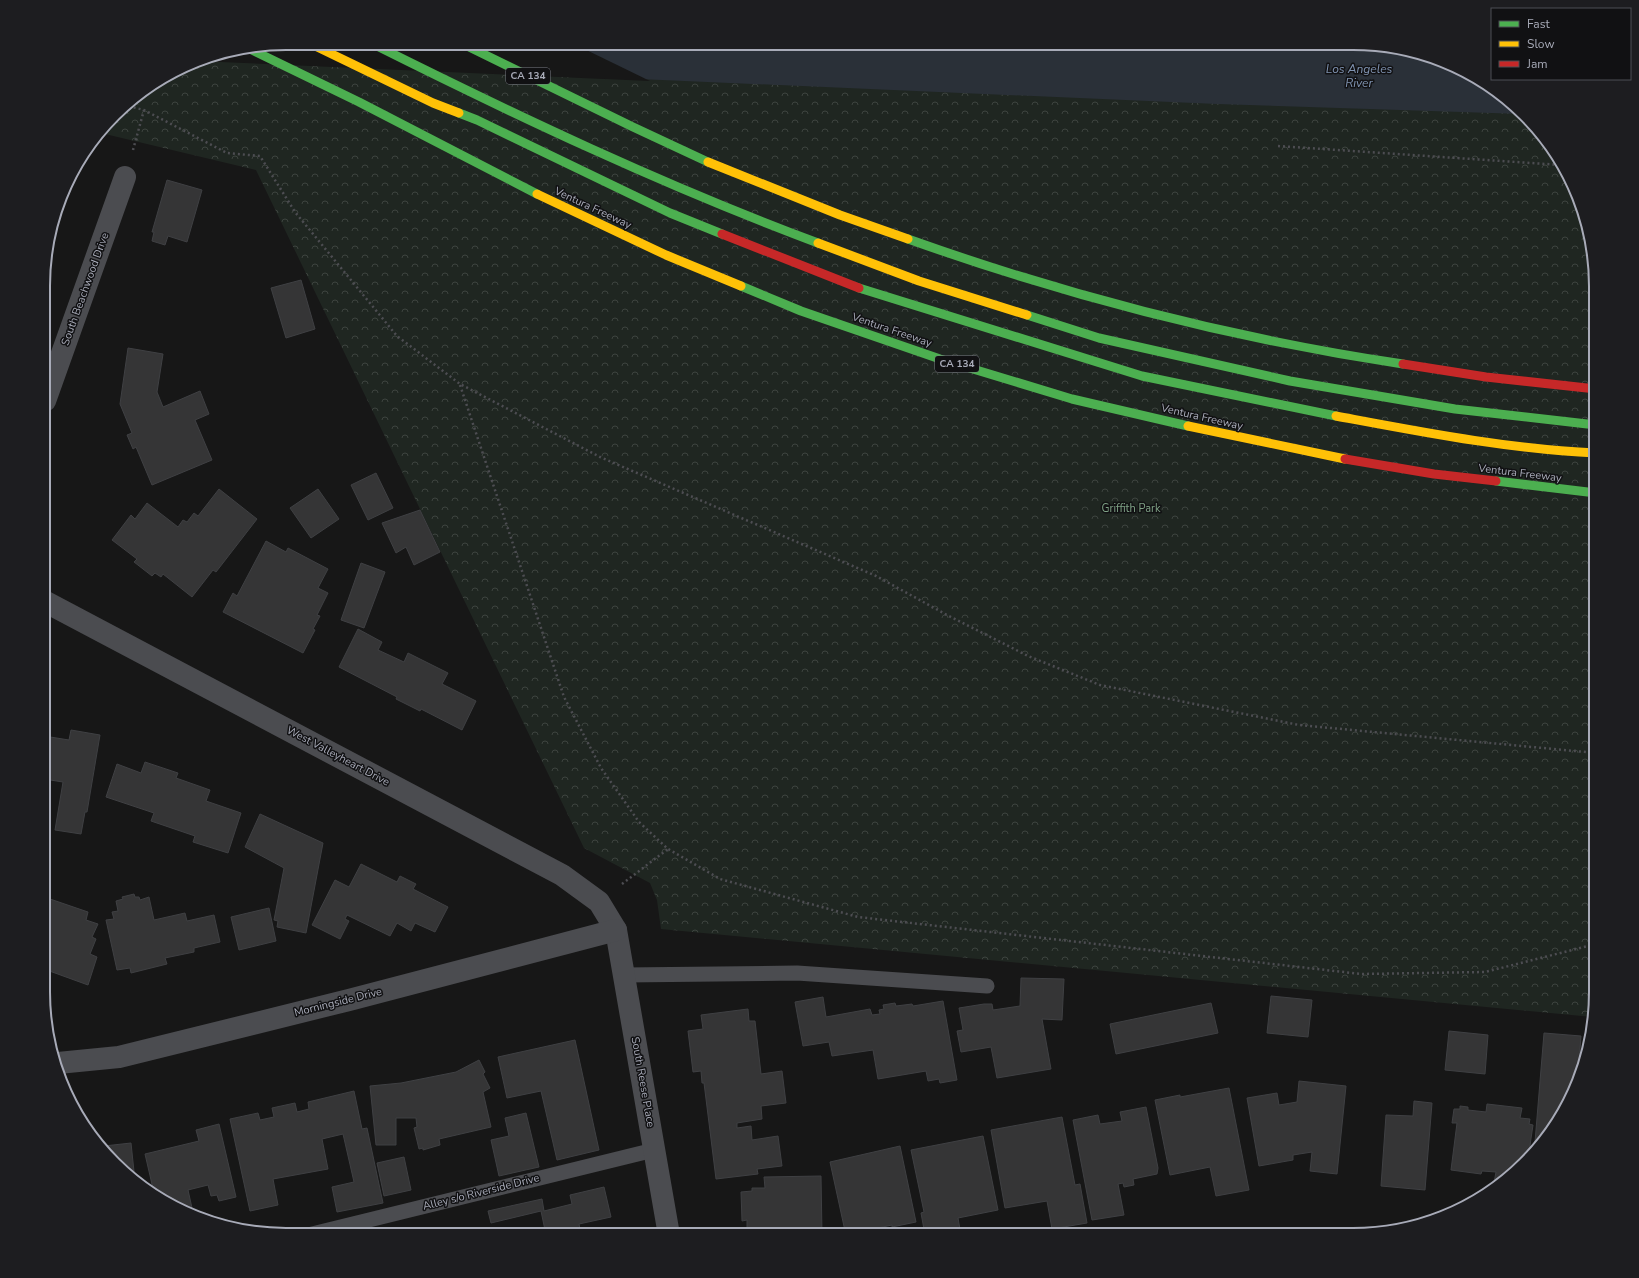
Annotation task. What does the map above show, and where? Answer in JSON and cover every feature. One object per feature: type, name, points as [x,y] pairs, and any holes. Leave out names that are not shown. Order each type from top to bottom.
[{"type":"highway","points":[[323,50],[433,103],[477,120],[670,213],[863,290],[1142,376],[1306,411],[1431,434],[1556,450],[1589,452]]},
{"type":"highway","points":[[384,50],[499,107],[645,174],[766,224],[919,281],[1098,338],[1298,383],[1455,409],[1589,424]]},
{"type":"highway","name":"CA 134","points":[[475,50],[632,128],[683,151],[811,203],[945,252],[1081,294],[1220,329],[1362,357],[1504,378],[1589,388]]},
{"type":"highway","name":"Ventura Freeway","points":[[256,52],[359,102],[530,191],[666,255],[801,311],[1004,380],[1072,399],[1213,432],[1366,463],[1434,474],[1589,492]]},
{"type":"street","name":"South Beachwood Drive","points":[[50,387],[125,177]]},
{"type":"street","name":"West Valleyheart Drive","points":[[50,604],[562,875],[599,902],[616,930]]},
{"type":"street","name":"South Reese Place","points":[[616,930],[668,1228]]},
{"type":"street","name":"Morningside Drive","points":[[61,1063],[119,1057],[349,1000],[616,930]]},
{"type":"lane","points":[[624,975],[797,973],[988,986]]},
{"type":"lane","name":"Alley s/o Riverside Drive","points":[[333,1228],[654,1150]]},
{"type":"path","points":[[132,107],[144,110],[226,153],[260,156],[295,212],[397,336],[460,384],[600,457],[876,576],[947,615],[1028,656],[1100,685],[1299,724],[1589,752]]},
{"type":"path","points":[[125,177],[144,110]]},
{"type":"path","points":[[1278,146],[1555,165]]},
{"type":"path","points":[[460,384],[564,697],[601,768],[639,822],[668,849],[720,880],[858,917],[1361,974],[1485,972],[1589,946]]},
{"type":"path","points":[[599,902],[668,849]]},
{"type":"green space","name":"Griffith Park","points":[[286,50],[1353,50],[1384,52],[1414,58],[1458,74],[1484,90],[1509,108],[1531,130],[1549,155],[1565,181],[1571,195],[1581,225],[1587,255],[1589,286],[1589,992],[1587,1016],[661,929],[657,900],[650,883],[584,848],[256,170],[105,134],[130,108],[181,74],[225,58],[255,52]]},
{"type":"water","name":"Los Angeles River","points":[[286,50],[1353,50],[1384,52],[1414,58],[1444,68],[1458,74],[1484,90],[1515,114],[1217,104],[217,61],[255,52]]},
{"type":"pier","points":[[286,50],[586,50],[650,81],[214,62],[255,52]]},
{"type":"building","points":[[167,180],[202,190],[187,242],[168,236],[165,245],[152,241],[154,232],[152,232]]},
{"type":"building","points":[[301,280],[315,329],[286,338],[271,288]]},
{"type":"building","points":[[128,348],[163,354],[157,392],[163,407],[200,391],[209,414],[195,420],[212,460],[152,485],[136,447],[133,449],[127,435],[132,433],[120,404]]},
{"type":"building","points":[[376,473],[393,508],[368,520],[351,485]]},
{"type":"building","points":[[219,489],[257,519],[216,572],[213,570],[192,597],[163,574],[161,577],[155,573],[152,576],[134,562],[137,559],[112,540],[131,515],[135,519],[147,503],[178,527],[183,520],[187,522],[194,513],[198,516]]},
{"type":"building","points":[[318,489],[339,519],[311,538],[290,508]]},
{"type":"building","points":[[420,510],[440,552],[414,565],[406,547],[396,553],[382,523]]},
{"type":"building","points":[[266,541],[286,552],[288,548],[328,569],[318,588],[328,593],[317,615],[320,616],[313,629],[315,630],[303,653],[223,612],[233,593],[237,596]]},
{"type":"building","points":[[361,563],[385,572],[364,628],[341,620]]},
{"type":"building","points":[[358,629],[382,642],[378,650],[404,662],[408,653],[448,673],[442,684],[476,701],[462,730],[421,709],[420,711],[396,699],[397,697],[339,667]]},
{"type":"building","points":[[71,730],[100,735],[87,812],[85,812],[81,834],[55,830],[63,782],[50,780],[50,737],[69,740]]},
{"type":"building","points":[[145,762],[178,773],[176,778],[210,790],[206,801],[241,813],[228,853],[193,842],[195,836],[151,821],[154,813],[106,797],[117,764],[141,773]]},
{"type":"building","points":[[260,814],[323,843],[306,933],[277,927],[278,921],[274,920],[284,868],[245,847]]},
{"type":"building","points":[[361,864],[397,882],[400,876],[416,884],[413,889],[448,907],[435,932],[415,923],[411,931],[397,923],[390,936],[347,915],[345,919],[349,921],[340,939],[312,925],[335,880],[349,887]]},
{"type":"building","points":[[134,894],[135,897],[139,897],[140,900],[149,897],[154,920],[185,913],[187,921],[214,915],[220,942],[194,948],[194,952],[165,958],[167,964],[131,973],[130,968],[117,970],[106,920],[114,919],[112,912],[118,911],[116,901],[123,899],[122,897]]},
{"type":"building","points":[[50,899],[88,912],[86,920],[98,924],[92,937],[96,939],[90,954],[97,957],[88,985],[50,971]]},
{"type":"building","points":[[269,908],[276,941],[239,950],[231,917]]},
{"type":"building","points":[[1021,978],[1064,979],[1062,1020],[1042,1019],[1051,1069],[997,1078],[991,1047],[961,1052],[957,1031],[963,1030],[959,1008],[984,1004],[992,1004],[993,1010],[1020,1006]]},
{"type":"building","points":[[1271,996],[1312,1000],[1308,1037],[1267,1033]]},
{"type":"building","points":[[823,997],[826,1017],[870,1009],[872,1015],[880,1014],[879,1010],[884,1009],[883,1005],[895,1003],[896,1006],[912,1004],[913,1006],[943,1001],[957,1080],[940,1083],[939,1079],[928,1081],[926,1071],[878,1079],[873,1050],[832,1056],[829,1042],[803,1046],[795,1002]]},
{"type":"building","points":[[1211,1003],[1218,1033],[1116,1054],[1110,1024]]},
{"type":"building","points":[[748,1009],[749,1021],[755,1021],[761,1074],[782,1071],[786,1103],[761,1106],[762,1119],[737,1123],[737,1128],[751,1126],[752,1140],[778,1136],[782,1166],[757,1169],[758,1174],[716,1179],[704,1083],[702,1083],[701,1071],[693,1072],[688,1031],[703,1029],[701,1015]]},
{"type":"building","points":[[1449,1031],[1488,1035],[1485,1074],[1445,1070]]},
{"type":"building","points":[[1544,1033],[1581,1036],[1579,1058],[1565,1097],[1535,1143]]},
{"type":"building","points":[[575,1040],[599,1150],[557,1160],[541,1091],[507,1098],[498,1057]]},
{"type":"building","points":[[479,1060],[485,1072],[483,1074],[490,1088],[483,1092],[491,1127],[439,1139],[440,1145],[423,1150],[423,1148],[419,1149],[414,1128],[417,1127],[416,1118],[396,1118],[396,1145],[376,1145],[370,1086],[401,1083],[456,1072]]},
{"type":"building","points":[[1299,1081],[1346,1086],[1337,1174],[1310,1171],[1312,1152],[1293,1155],[1293,1160],[1259,1166],[1247,1098],[1277,1093],[1279,1105],[1297,1102]]},
{"type":"building","points":[[1229,1088],[1249,1190],[1216,1196],[1210,1167],[1170,1175],[1155,1100]]},
{"type":"building","points":[[354,1091],[362,1129],[367,1128],[383,1203],[337,1212],[332,1187],[354,1182],[343,1134],[322,1139],[328,1169],[273,1179],[278,1205],[250,1211],[230,1119],[258,1113],[260,1120],[274,1117],[272,1108],[295,1103],[297,1112],[309,1109],[308,1102]]},
{"type":"building","points":[[1414,1101],[1432,1103],[1425,1190],[1381,1186],[1386,1115],[1413,1116]]},
{"type":"building","points":[[1487,1104],[1522,1108],[1520,1118],[1530,1119],[1529,1124],[1533,1125],[1529,1150],[1509,1170],[1494,1181],[1496,1172],[1482,1171],[1481,1174],[1451,1170],[1457,1123],[1452,1123],[1454,1109],[1460,1109],[1460,1106],[1468,1107],[1468,1110],[1486,1112]]},
{"type":"building","points":[[1146,1107],[1158,1168],[1157,1174],[1133,1179],[1134,1185],[1124,1187],[1123,1183],[1118,1184],[1124,1215],[1092,1220],[1073,1120],[1098,1115],[1100,1124],[1122,1121],[1120,1112]]},
{"type":"building","points":[[526,1113],[539,1167],[499,1176],[491,1140],[509,1136],[505,1118]]},
{"type":"building","points":[[1062,1117],[1075,1185],[1080,1184],[1087,1223],[1052,1228],[1047,1201],[1005,1208],[991,1130]]},
{"type":"building","points":[[219,1124],[236,1197],[219,1201],[217,1195],[211,1196],[208,1185],[188,1190],[192,1209],[181,1204],[152,1186],[145,1154],[199,1141],[196,1130]]},
{"type":"building","points":[[983,1136],[998,1210],[958,1218],[960,1228],[924,1228],[921,1213],[924,1212],[911,1150]]},
{"type":"building","points":[[131,1143],[134,1173],[130,1170],[106,1146]]},
{"type":"building","points":[[900,1146],[916,1222],[892,1227],[892,1225],[878,1228],[844,1228],[830,1162]]},
{"type":"building","points":[[404,1157],[411,1190],[384,1196],[377,1163]]},
{"type":"building","points":[[821,1176],[822,1228],[747,1228],[747,1220],[742,1221],[741,1192],[752,1191],[752,1188],[765,1188],[764,1177]]},
{"type":"building","points":[[604,1187],[611,1217],[579,1224],[580,1228],[545,1228],[541,1211],[491,1223],[488,1211],[542,1199],[544,1211],[572,1204],[570,1195]]},
{"type":"traffic: fast","points":[[385,50],[536,123],[648,174],[818,243]]},
{"type":"traffic: fast","points":[[475,50],[708,162]]},
{"type":"traffic: fast","points":[[256,52],[359,102],[537,194]]},
{"type":"traffic: fast","points":[[459,113],[477,120],[670,213],[722,234]]},
{"type":"traffic: fast","points":[[908,239],[1029,279],[1152,314],[1277,342],[1403,364]]},
{"type":"traffic: fast","points":[[741,286],[801,311],[940,359],[1072,399],[1188,426]]},
{"type":"traffic: fast","points":[[859,288],[1142,376],[1336,416]]},
{"type":"traffic: fast","points":[[1027,315],[1099,338],[1290,381],[1455,409],[1589,424]]},
{"type":"traffic: fast","points":[[1496,481],[1589,492]]},
{"type":"traffic: slow","points":[[323,50],[433,103],[459,113]]},
{"type":"traffic: slow","points":[[708,162],[840,215],[908,239]]},
{"type":"traffic: slow","points":[[537,194],[666,255],[741,286]]},
{"type":"traffic: slow","points":[[818,243],[919,281],[1027,315]]},
{"type":"traffic: slow","points":[[1336,416],[1433,434],[1498,444],[1589,453]]},
{"type":"traffic: slow","points":[[1188,426],[1345,459]]},
{"type":"traffic: jam","points":[[722,234],[859,288]]},
{"type":"traffic: jam","points":[[1403,364],[1486,377],[1589,388]]},
{"type":"traffic: jam","points":[[1345,459],[1434,474],[1496,481]]}]
